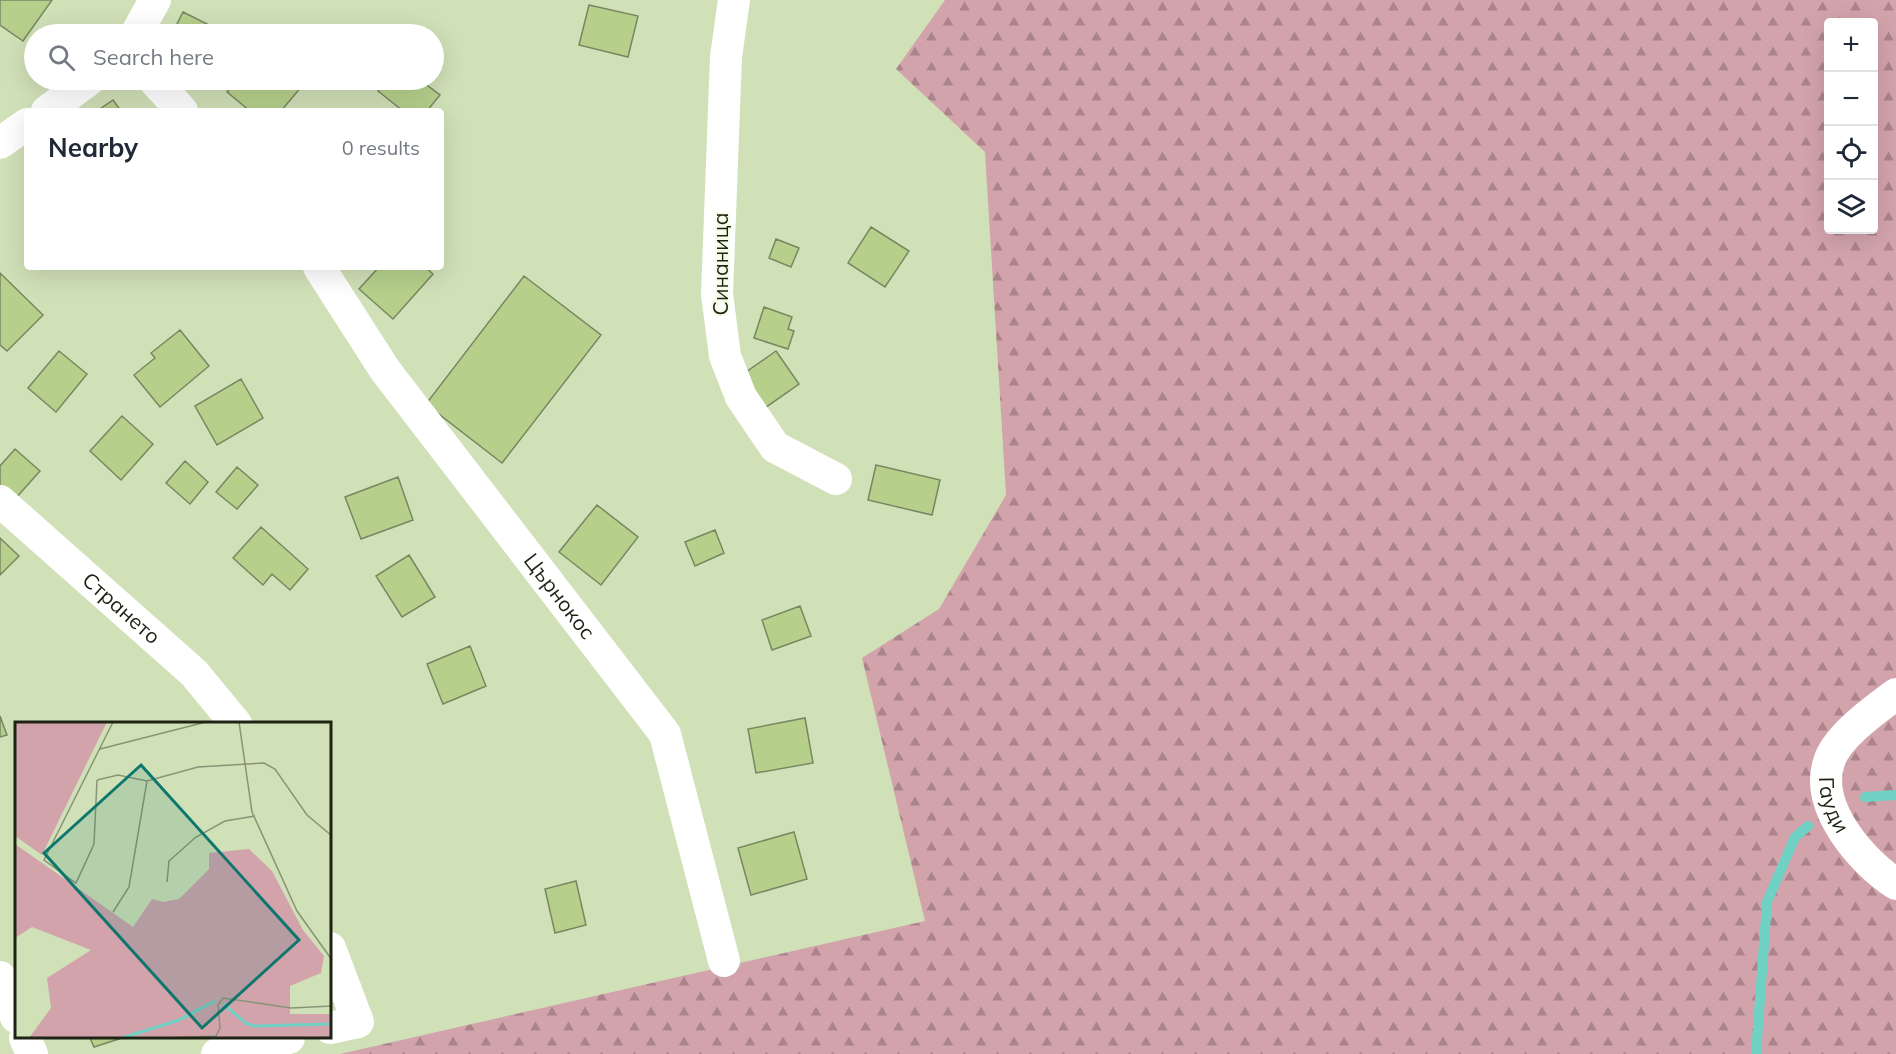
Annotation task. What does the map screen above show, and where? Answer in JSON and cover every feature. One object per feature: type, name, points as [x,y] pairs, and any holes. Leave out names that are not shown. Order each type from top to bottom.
[{"type":"street","points":[[142,24],[155,0]]},
{"type":"street","name":"Синаница","points":[[734,0],[726,57],[717,294],[725,356],[741,396],[775,447],[836,479]]},
{"type":"street","points":[[51,108],[75,90]]},
{"type":"street","points":[[163,90],[179,108]]},
{"type":"street","points":[[0,142],[24,126]]},
{"type":"street","name":"Църнокос","points":[[321,270],[385,370],[665,734],[724,961]]},
{"type":"street","name":"Странето","points":[[0,501],[194,673],[225,707],[235,722]]},
{"type":"street","name":"Гауди","points":[[1896,694],[1855,725],[1829,762],[1828,795],[1842,832],[1884,876],[1896,884]]},
{"type":"street","points":[[332,959],[344,1025]]},
{"type":"street","points":[[0,977],[15,1014]]},
{"type":"street","points":[[25,1039],[32,1054]]},
{"type":"street","points":[[217,1054],[284,1039]]},
{"type":"green space","points":[[945,0],[1896,0],[1896,1054],[340,1054],[925,921],[862,658],[939,609],[1006,495],[985,152],[896,69]]},
{"type":"building","points":[[0,0],[52,0],[35,24],[24,24],[23,41],[0,25]]},
{"type":"building","points":[[589,5],[638,16],[628,57],[579,45]]},
{"type":"building","points":[[183,12],[207,24],[177,24]]},
{"type":"building","points":[[229,90],[299,90],[284,108],[246,108],[227,92]]},
{"type":"building","points":[[433,90],[440,95],[429,108],[399,108],[378,91]]},
{"type":"building","points":[[113,100],[119,108],[101,108]]},
{"type":"building","points":[[871,227],[909,251],[885,287],[848,263]]},
{"type":"building","points":[[776,239],[799,248],[791,267],[769,258]]},
{"type":"building","points":[[376,270],[428,270],[433,274],[393,319],[359,289]]},
{"type":"building","points":[[0,273],[43,315],[7,351],[0,345]]},
{"type":"building","points":[[524,276],[601,335],[502,463],[426,404]]},
{"type":"building","points":[[764,307],[792,317],[788,329],[794,331],[788,349],[754,338]]},
{"type":"building","points":[[180,330],[209,366],[160,407],[134,375],[155,358],[151,353]]},
{"type":"building","points":[[59,351],[87,374],[56,412],[28,388]]},
{"type":"building","points":[[776,351],[799,384],[762,410],[739,377]]},
{"type":"building","points":[[241,379],[263,418],[217,445],[195,406]]},
{"type":"building","points":[[122,416],[153,444],[121,480],[90,451]]},
{"type":"building","points":[[15,449],[40,471],[15,499],[0,487],[0,466]]},
{"type":"building","points":[[185,461],[208,482],[190,504],[166,483]]},
{"type":"building","points":[[876,465],[940,480],[932,515],[868,500]]},
{"type":"building","points":[[237,467],[258,485],[237,509],[216,492]]},
{"type":"building","points":[[398,477],[413,520],[361,539],[345,497]]},
{"type":"building","points":[[597,505],[638,537],[601,585],[559,552]]},
{"type":"building","points":[[261,527],[308,569],[290,590],[272,574],[263,585],[233,558]]},
{"type":"building","points":[[715,530],[724,553],[695,566],[685,542]]},
{"type":"building","points":[[0,538],[19,556],[0,575]]},
{"type":"building","points":[[409,555],[435,597],[402,617],[376,576]]},
{"type":"building","points":[[800,606],[811,636],[772,650],[762,620]]},
{"type":"building","points":[[470,646],[486,686],[443,704],[427,664]]},
{"type":"building","points":[[0,716],[7,735],[0,737]]},
{"type":"building","points":[[805,718],[813,763],[756,773],[748,729]]},
{"type":"building","points":[[794,832],[807,879],[751,895],[738,848]]},
{"type":"building","points":[[576,881],[586,925],[555,933],[545,889]]},
{"type":"building","points":[[90,1039],[119,1039],[94,1047]]},
{"type":"waterway","points":[[1865,797],[1896,795]]},
{"type":"waterway","points":[[1756,1054],[1767,902],[1795,837],[1808,826]]}]
